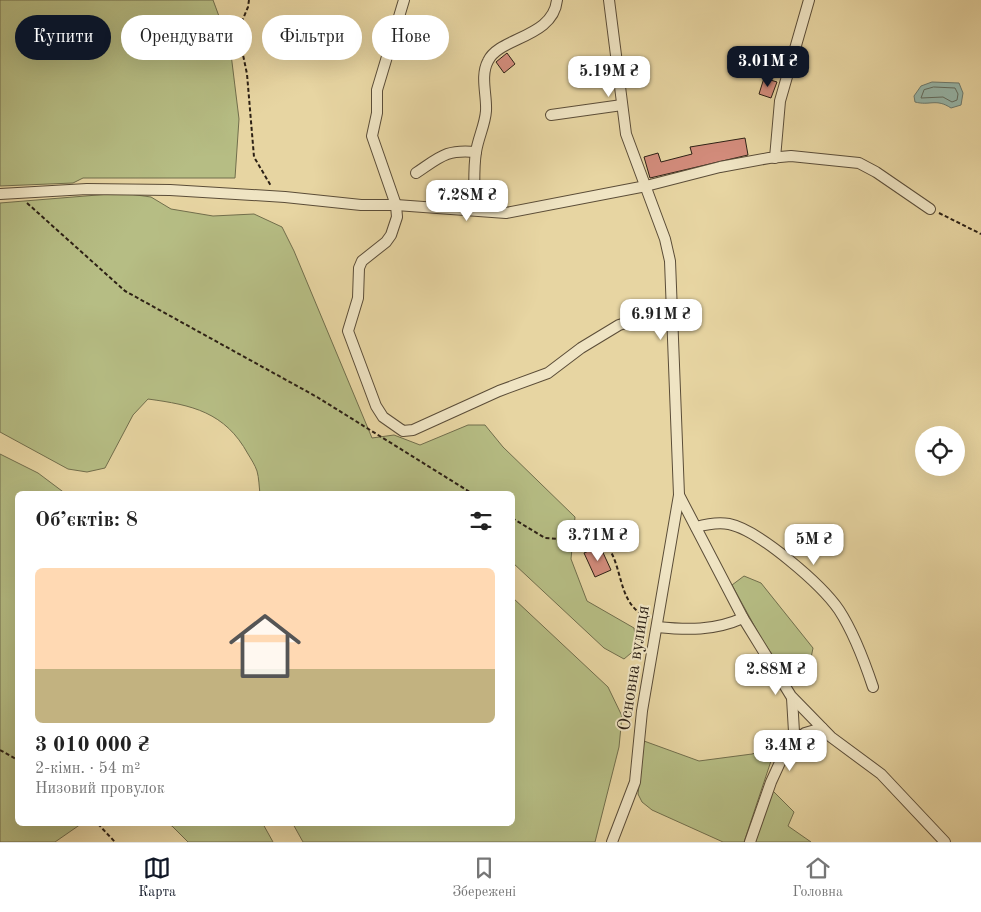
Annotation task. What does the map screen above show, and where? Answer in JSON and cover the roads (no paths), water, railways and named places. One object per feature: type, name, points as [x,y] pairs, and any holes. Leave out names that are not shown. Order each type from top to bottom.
[{"type":"street","points":[[404,0],[377,90],[377,113],[372,136],[396,205],[397,217],[391,235],[377,251],[362,261],[359,268],[358,298],[348,332],[376,406],[383,417],[403,431],[413,430],[499,391],[548,373],[581,348],[620,324],[639,319],[673,318]]},
{"type":"street","points":[[474,210],[476,152],[483,129],[486,109],[484,71],[493,53],[535,30],[547,21],[553,14],[557,0]]},
{"type":"street","points":[[608,0],[626,134],[665,239],[670,261],[679,495],[743,618],[792,698],[830,737],[881,774],[945,842]]},
{"type":"street","points":[[775,158],[780,100],[809,0]]},
{"type":"street","points":[[550,115],[622,105]]},
{"type":"street","points":[[416,173],[450,152],[459,150],[476,152]]},
{"type":"street","points":[[0,194],[88,189],[170,190],[277,196],[361,205],[396,205],[506,213],[646,186],[720,167],[775,158],[825,158],[859,163],[876,172],[930,209]]},
{"type":"street","name":"Основна вулиця","points":[[612,842],[635,782],[642,711],[679,495]]},
{"type":"street","points":[[696,528],[718,523],[742,528],[773,548],[803,573],[837,608],[850,628],[873,687]]},
{"type":"street","points":[[657,624],[690,630],[725,626],[743,618]]},
{"type":"street","points":[[750,842],[772,782],[791,743],[794,724],[792,698]]},
{"type":"street","points":[[791,743],[805,733],[822,728]]},
{"type":"water","points":[[932,82],[959,83],[963,93],[961,105],[951,108],[941,103],[915,102],[914,96],[921,86]]}]
